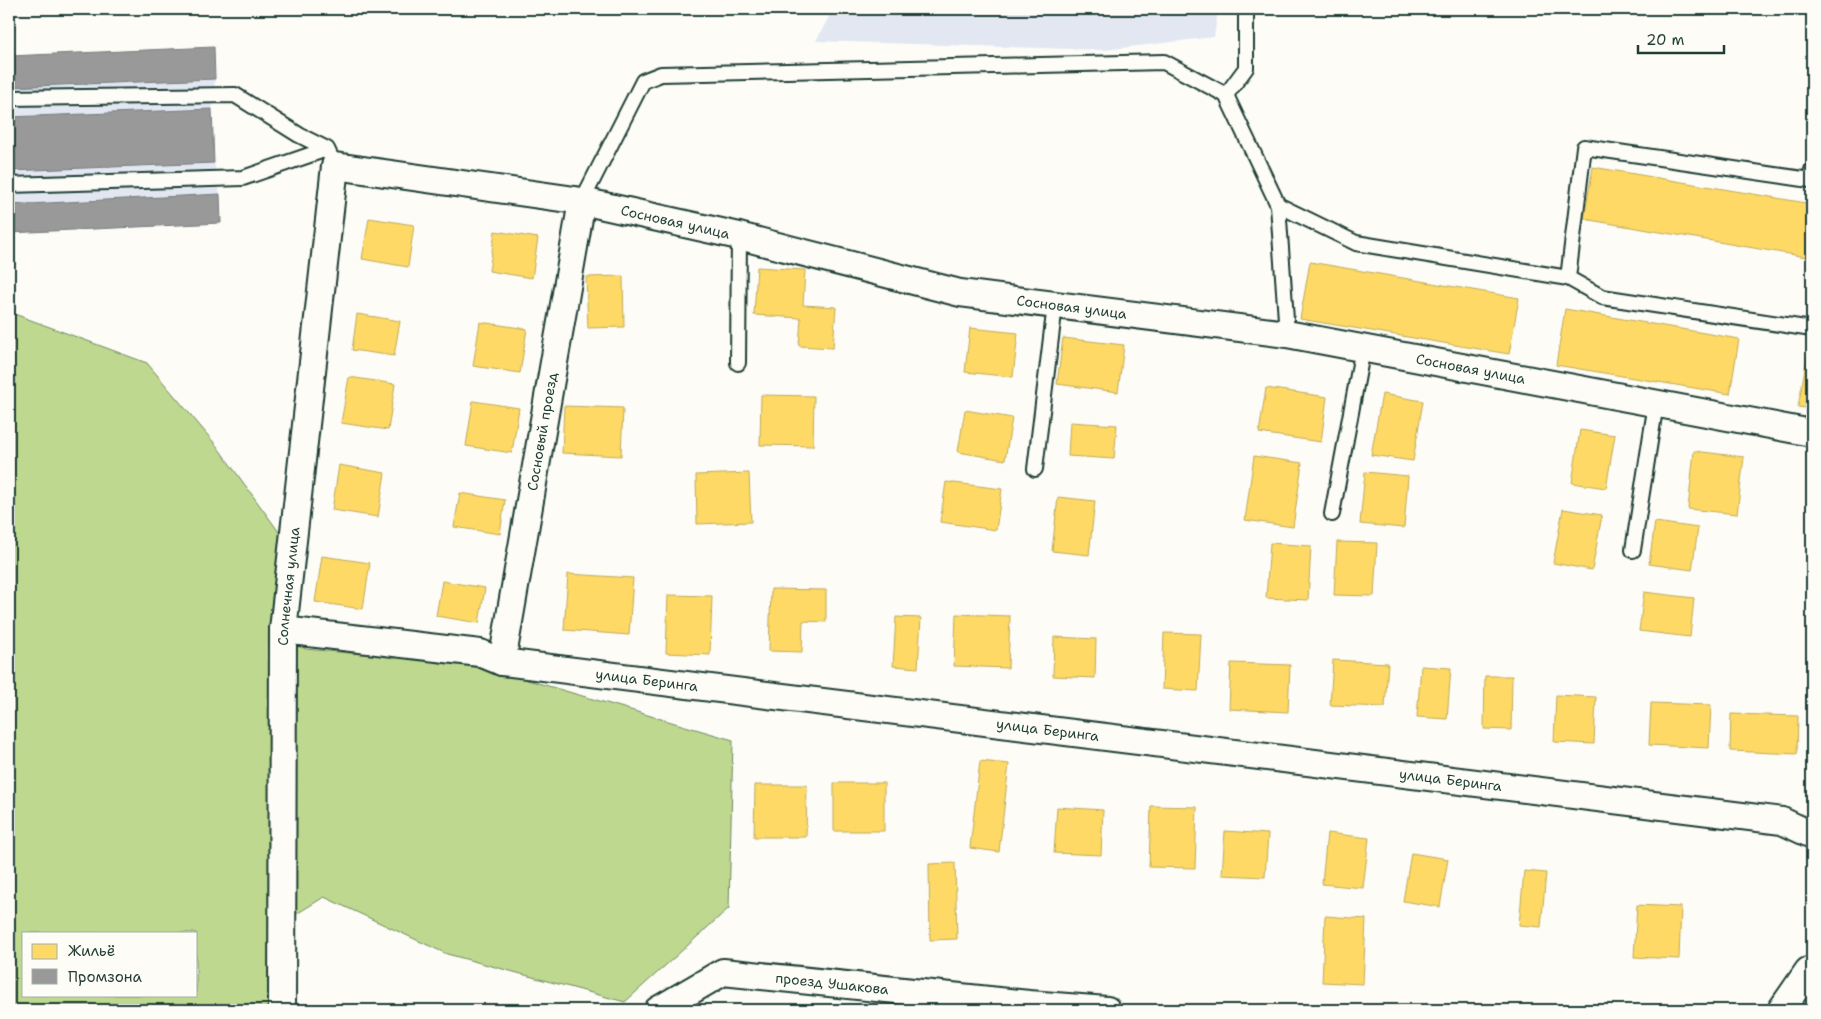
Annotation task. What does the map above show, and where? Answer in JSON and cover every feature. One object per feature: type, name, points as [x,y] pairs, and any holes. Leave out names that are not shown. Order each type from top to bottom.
[{"type":"street","name":"Сосновая улица","points":[[331,157],[582,201],[739,236],[960,293],[1287,334],[1812,433]]},
{"type":"street","name":"Солнечная улица","points":[[282,1010],[283,630],[331,157]]},
{"type":"street","name":"Сосновый проезд","points":[[502,662],[582,201]]},
{"type":"street","name":"улица Беринга","points":[[283,630],[480,653],[502,662],[1782,821],[1812,835]]},
{"type":"street","points":[[1781,1010],[1810,971]]},
{"type":"street","points":[[1803,1010],[1810,971]]},
{"type":"street","name":"проезд Ушакова","points":[[658,1010],[723,972],[1029,1004],[1107,1010]]},
{"type":"lane","points":[[1226,95],[1246,68],[1246,9]]},
{"type":"lane","points":[[582,201],[642,80],[661,74],[1164,62],[1226,95],[1278,205],[1287,334]]},
{"type":"lane","points":[[9,98],[235,94],[299,134],[331,157]]},
{"type":"lane","points":[[1568,278],[1584,147],[1810,180],[1812,170]]},
{"type":"lane","points":[[9,185],[243,178],[331,157]]},
{"type":"lane","points":[[1278,205],[1356,243],[1568,278],[1602,297],[1812,329]]},
{"type":"lane","points":[[738,363],[739,236]]},
{"type":"lane","points":[[1035,469],[1055,305]]},
{"type":"lane","points":[[1332,514],[1363,348]]},
{"type":"lane","points":[[1633,550],[1656,403]]},
{"type":"shaded area","points":[[833,9],[1218,9],[1214,37],[1104,50],[816,41]]},
{"type":"shaded area","points":[[214,47],[215,79],[212,109],[214,162],[220,194],[221,223],[9,233],[9,56]]},
{"type":"green space","points":[[9,312],[147,363],[216,445],[287,543],[283,630],[305,649],[473,664],[733,740],[729,908],[625,1002],[447,954],[324,897],[285,921],[285,1010],[9,1010]]},
{"type":"building: Жильё","points":[[1593,167],[1812,204],[1812,258],[1584,219]]},
{"type":"building: Жильё","points":[[369,218],[414,225],[408,267],[362,259]]},
{"type":"building: Жильё","points":[[495,231],[538,238],[532,278],[489,271]]},
{"type":"building: Жильё","points":[[1310,262],[1519,298],[1509,354],[1300,319]]},
{"type":"building: Жильё","points":[[757,267],[805,270],[803,305],[836,307],[833,348],[799,346],[801,318],[754,315]]},
{"type":"building: Жильё","points":[[623,276],[624,327],[588,328],[586,277]]},
{"type":"building: Жильё","points":[[1565,309],[1739,339],[1730,394],[1556,365]]},
{"type":"building: Жильё","points":[[357,314],[400,321],[394,356],[352,350]]},
{"type":"building: Жильё","points":[[480,322],[527,329],[520,373],[473,366]]},
{"type":"building: Жильё","points":[[970,328],[1018,333],[1013,377],[965,372]]},
{"type":"building: Жильё","points":[[1063,338],[1124,345],[1118,392],[1057,384]]},
{"type":"building: Жильё","points":[[1807,357],[1812,358],[1812,409],[1798,407]]},
{"type":"building: Жильё","points":[[349,377],[395,384],[388,430],[341,423]]},
{"type":"building: Жильё","points":[[1266,388],[1327,397],[1321,442],[1259,433]]},
{"type":"building: Жильё","points":[[1382,394],[1423,401],[1413,461],[1371,455]]},
{"type":"building: Жильё","points":[[761,395],[814,396],[813,446],[760,445]]},
{"type":"building: Жильё","points":[[473,401],[519,408],[512,453],[466,446]]},
{"type":"building: Жильё","points":[[564,406],[623,408],[621,456],[562,453]]},
{"type":"building: Жильё","points":[[965,410],[1012,418],[1005,460],[958,452]]},
{"type":"building: Жильё","points":[[1070,422],[1117,425],[1114,459],[1068,456]]},
{"type":"building: Жильё","points":[[1580,430],[1615,435],[1606,488],[1572,483]]},
{"type":"building: Жильё","points":[[1694,451],[1744,457],[1737,514],[1688,509]]},
{"type":"building: Жильё","points":[[1254,456],[1302,463],[1293,527],[1245,520]]},
{"type":"building: Жильё","points":[[339,465],[385,473],[378,517],[332,510]]},
{"type":"building: Жильё","points":[[1365,472],[1408,476],[1404,528],[1360,524]]},
{"type":"building: Жильё","points":[[749,473],[751,522],[697,524],[696,475]]},
{"type":"building: Жильё","points":[[946,482],[1002,489],[996,530],[940,522]]},
{"type":"building: Жильё","points":[[460,493],[505,500],[500,534],[454,527]]},
{"type":"building: Жильё","points":[[1058,497],[1095,501],[1089,555],[1052,551]]},
{"type":"building: Жильё","points":[[1563,509],[1602,515],[1592,570],[1553,563]]},
{"type":"building: Жильё","points":[[1655,522],[1698,528],[1692,570],[1649,564]]},
{"type":"building: Жильё","points":[[1337,542],[1377,543],[1374,596],[1334,595]]},
{"type":"building: Жильё","points":[[1270,543],[1311,546],[1308,600],[1266,598]]},
{"type":"building: Жильё","points":[[322,556],[370,563],[363,609],[315,602]]},
{"type":"building: Жильё","points":[[568,574],[633,578],[629,635],[564,630]]},
{"type":"building: Жильё","points":[[442,581],[485,588],[479,623],[436,616]]},
{"type":"building: Жильё","points":[[771,589],[826,590],[826,622],[803,621],[802,652],[769,651]]},
{"type":"building: Жильё","points":[[1644,592],[1694,598],[1690,637],[1639,631]]},
{"type":"building: Жильё","points":[[668,595],[712,596],[710,655],[666,653]]},
{"type":"building: Жильё","points":[[956,614],[1010,616],[1008,668],[954,666]]},
{"type":"building: Жильё","points":[[896,617],[921,618],[918,668],[893,666]]},
{"type":"building: Жильё","points":[[1164,633],[1201,634],[1198,691],[1162,689]]},
{"type":"building: Жильё","points":[[1054,637],[1096,639],[1095,678],[1053,676]]},
{"type":"building: Жильё","points":[[1333,660],[1388,663],[1385,707],[1330,705]]},
{"type":"building: Жильё","points":[[1231,663],[1290,665],[1288,712],[1229,709]]},
{"type":"building: Жильё","points":[[1421,666],[1451,668],[1447,719],[1417,717]]},
{"type":"building: Жильё","points":[[1485,676],[1512,676],[1511,730],[1484,729]]},
{"type":"building: Жильё","points":[[1556,695],[1596,697],[1594,744],[1554,742]]},
{"type":"building: Жильё","points":[[1651,703],[1711,705],[1709,748],[1649,745]]},
{"type":"building: Жильё","points":[[1731,714],[1798,716],[1797,754],[1730,751]]},
{"type":"building: Жильё","points":[[980,761],[1009,764],[999,852],[970,848]]},
{"type":"building: Жильё","points":[[834,783],[884,783],[884,831],[834,831]]},
{"type":"building: Жильё","points":[[755,785],[807,785],[806,837],[754,837]]},
{"type":"building: Жильё","points":[[1151,806],[1197,807],[1195,868],[1149,867]]},
{"type":"building: Жильё","points":[[1057,807],[1103,810],[1101,855],[1054,853]]},
{"type":"building: Жильё","points":[[1225,831],[1268,834],[1265,877],[1222,875]]},
{"type":"building: Жильё","points":[[1327,833],[1369,838],[1363,888],[1322,884]]},
{"type":"building: Жильё","points":[[1411,853],[1448,859],[1440,907],[1403,901]]},
{"type":"building: Жильё","points":[[955,863],[957,939],[930,940],[929,864]]},
{"type":"building: Жильё","points":[[1524,871],[1546,873],[1541,927],[1519,925]]},
{"type":"building: Жильё","points":[[1637,905],[1681,907],[1679,959],[1634,957]]},
{"type":"building: Жильё","points":[[1325,916],[1366,919],[1363,984],[1322,982]]},
{"type":"building: Промзона","points":[[214,47],[215,79],[9,87],[9,56]]},
{"type":"building: Промзона","points":[[212,109],[214,163],[9,171],[9,117]]},
{"type":"building: Промзона","points":[[220,194],[221,223],[9,233],[9,205]]}]
